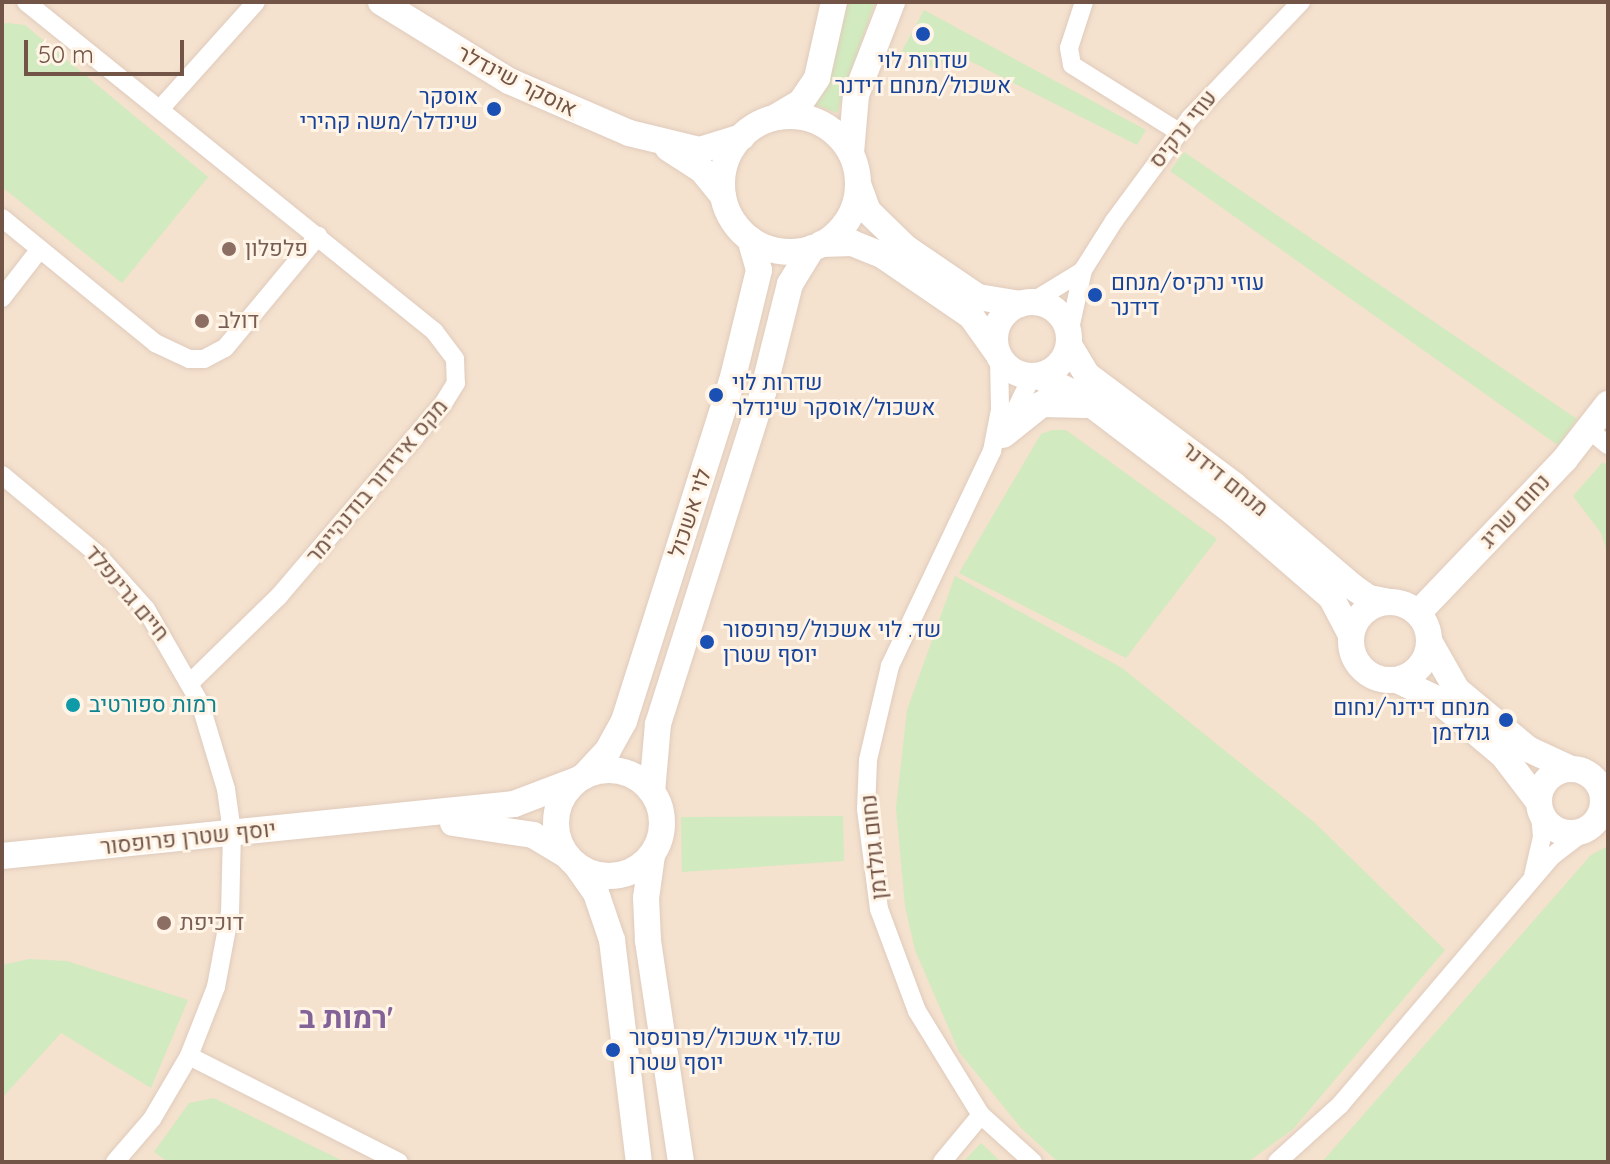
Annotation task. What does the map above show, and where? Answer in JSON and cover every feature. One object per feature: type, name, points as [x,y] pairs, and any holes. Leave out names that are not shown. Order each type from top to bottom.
[{"type":"street","points":[[2,218],[155,343],[196,359],[232,341],[318,236],[26,2]]},
{"type":"street","points":[[161,108],[244,10],[256,2]]},
{"type":"street","name":"אוסקר שינדלר","points":[[381,2],[509,81],[662,145],[702,170],[723,196]]},
{"type":"street","points":[[834,2],[814,85],[796,106],[742,137],[726,163],[723,196],[736,224],[750,239],[780,251],[846,242],[882,255],[971,316],[1010,369],[1035,376],[1058,365],[1069,339],[1058,313],[1026,303],[978,297],[906,248],[868,211],[851,153],[856,95],[892,2]]},
{"type":"street","points":[[1084,2],[1069,48],[1072,65],[1179,132]]},
{"type":"street","name":"עוזי נרקיס","points":[[1026,303],[1055,293],[1083,270],[1179,132],[1301,2]]},
{"type":"street","points":[[769,120],[812,120],[838,137],[851,153]]},
{"type":"street","name":"אוסקר שינדלר","points":[[662,145],[708,149],[742,137]]},
{"type":"street","points":[[817,246],[851,216],[858,184]]},
{"type":"street","name":"מקס איזידור בודנהיימר","points":[[191,682],[279,596],[443,404],[456,383],[455,359],[442,337],[318,236]]},
{"type":"street","name":"לוי אשכול","points":[[581,778],[603,757],[624,721],[732,381],[759,270],[750,239]]},
{"type":"street","name":"לוי אשכול","points":[[652,792],[658,724],[763,392],[790,284],[817,246]]},
{"type":"street","points":[[2,298],[40,249]]},
{"type":"street","name":"עוזי נרקיס","points":[[1069,339],[1083,270]]},
{"type":"street","points":[[998,354],[999,322],[1026,303]]},
{"type":"street","name":"מנחם דידנר","points":[[1069,339],[1087,375],[1234,485],[1359,592],[1390,602]]},
{"type":"street","name":"נחום גולדמן","points":[[988,460],[1000,410],[998,354]]},
{"type":"street","name":"נחום גולדמן","points":[[1033,1162],[981,1115],[939,1052],[895,960],[879,909],[866,809],[868,760],[890,666],[988,460],[1035,376]]},
{"type":"street","name":"מנחם דידנר","points":[[1035,376],[1065,386],[1106,415],[1331,597],[1351,635]]},
{"type":"street","points":[[1003,435],[1024,414],[1052,401],[1080,403],[1106,415]]},
{"type":"street","name":"נחום שריג","points":[[1418,613],[1598,437],[1608,404]]},
{"type":"street","name":"חיים גרינפלד","points":[[2,475],[68,527],[122,580],[168,641],[191,682],[217,748],[232,835],[229,921],[216,987],[189,1056],[152,1119],[115,1162]]},
{"type":"street","points":[[1277,1162],[1340,1105],[1557,852],[1597,822],[1603,796],[1591,778],[1528,749],[1457,690],[1429,641],[1418,613],[1390,602],[1367,609],[1351,635],[1353,653],[1362,669],[1378,678],[1397,680],[1429,693],[1503,755],[1556,830],[1597,822]]},
{"type":"street","points":[[1397,680],[1418,669],[1429,641]]},
{"type":"street","points":[[373,820],[521,803],[581,778],[626,772],[652,792],[662,823],[652,855],[646,898],[648,941],[681,1162]]},
{"type":"street","points":[[581,778],[556,815],[558,840],[596,893],[612,940],[639,1162]]},
{"type":"street","points":[[1532,883],[1541,844],[1539,807],[1548,779],[1591,778]]},
{"type":"street","points":[[373,820],[515,830],[549,842],[571,861],[600,876],[618,876],[652,855]]},
{"type":"street","name":"יוסף שטרן פרופסור","points":[[2,856],[373,820]]},
{"type":"street","points":[[189,1056],[399,1162]]},
{"type":"street","points":[[942,1162],[981,1115]]},
{"type":"shaded area","points":[[2,2],[1608,2],[1608,1162],[2,1162]]},
{"type":"green space","points":[[846,2],[875,2],[837,113],[813,104],[826,87]]},
{"type":"green space","points":[[924,10],[1146,130],[1137,145],[950,51],[937,70],[902,51]]},
{"type":"green space","points":[[2,24],[25,25],[208,177],[122,283],[2,187]]},
{"type":"green space","points":[[1184,152],[1577,419],[1559,446],[1170,171]]},
{"type":"green space","points":[[1066,430],[1217,539],[1126,658],[959,573],[1041,434]]},
{"type":"green space","points":[[1603,462],[1608,466],[1608,555],[1601,533],[1573,496]]},
{"type":"green space","points":[[955,576],[1122,668],[1315,823],[1445,950],[1293,1129],[1248,1162],[1058,1162],[1021,1128],[959,1052],[915,950],[905,906],[896,808],[907,710]]},
{"type":"green space","points":[[843,816],[844,861],[682,872],[681,817]]},
{"type":"green space","points":[[1608,846],[1608,1162],[1322,1162],[1591,855]]},
{"type":"green space","points":[[29,959],[67,961],[188,1000],[151,1088],[61,1033],[2,1098],[2,965]]},
{"type":"green space","points":[[214,1098],[345,1162],[168,1162],[154,1152],[189,1103]]},
{"type":"green space","points":[[981,1143],[1001,1162],[963,1162]]},
{"type":"place","name":"שדרות לוי אשכול/מנחם דידנר","points":[[923,34]]},
{"type":"place","name":"אוסקר שינדלר/משה קהירי","points":[[494,109]]},
{"type":"place","name":"פלפלון","points":[[229,249]]},
{"type":"place","name":"עוזי נרקיס/מנחם דידנר","points":[[1095,295]]},
{"type":"place","name":"דולב","points":[[202,321]]},
{"type":"place","name":"שדרות לוי אשכול/אוסקר שינדלר","points":[[716,395]]},
{"type":"place","name":"שד. לוי אשכול/פרופסור יוסף שטרן","points":[[707,642]]},
{"type":"place","name":"רמות ספורטיב","points":[[73,705]]},
{"type":"place","name":"מנחם דידנר/נחום גולדמן","points":[[1506,720]]},
{"type":"place","name":"דוכיפת","points":[[164,923]]},
{"type":"place","name":"שד.לוי אשכול/פרופסור יוסף שטרן","points":[[613,1050]]},
{"type":"district","name":"רמות ב'","points":[[346,1017]]}]
